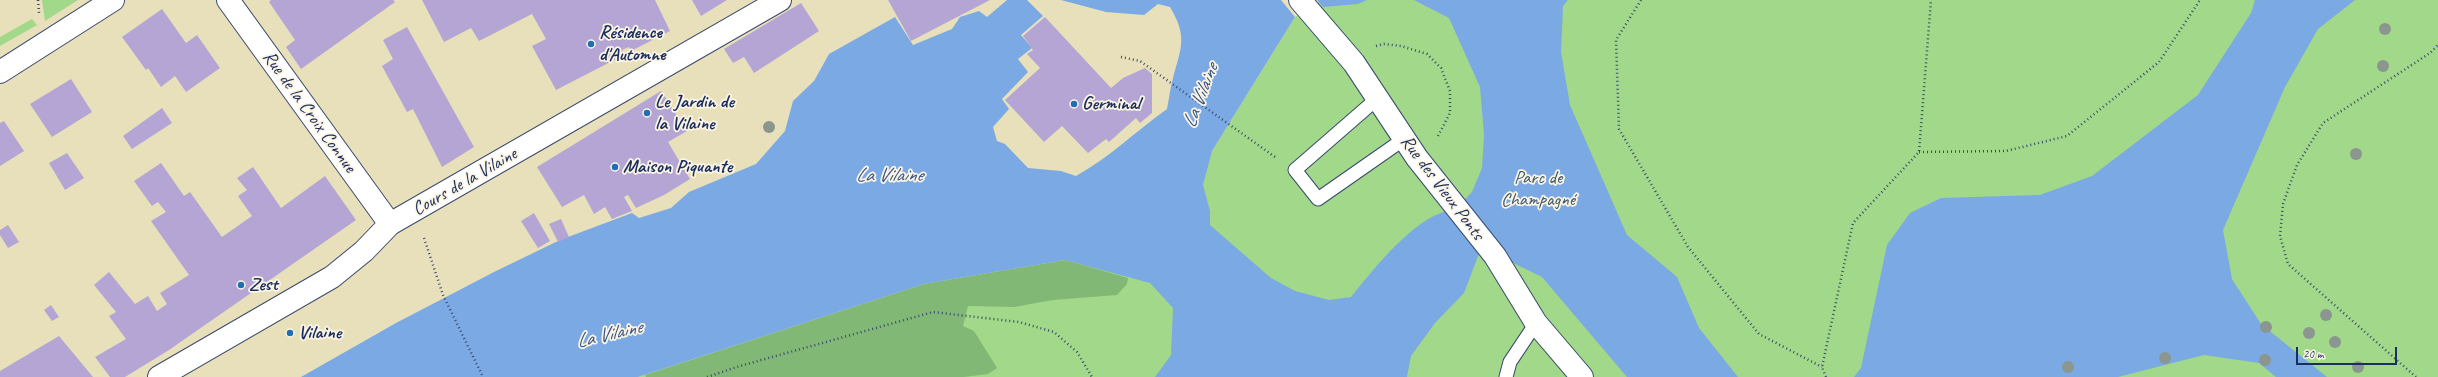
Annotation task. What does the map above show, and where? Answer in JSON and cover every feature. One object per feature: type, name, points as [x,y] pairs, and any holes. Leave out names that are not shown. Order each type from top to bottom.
[{"type":"street","points":[[0,72],[113,0]]},
{"type":"street","name":"Rue de la Croix Connue","points":[[228,0],[390,224]]},
{"type":"street","name":"Cours de la Vilaine","points":[[159,377],[332,277],[364,251],[390,224],[780,0]]},
{"type":"street","name":"Rue des Vieux Ponts","points":[[1300,0],[1354,63],[1378,97],[1417,158],[1495,256],[1536,323],[1582,377]]},
{"type":"lane","points":[[1378,97],[1295,170],[1318,199],[1404,139]]},
{"type":"lane","points":[[1506,377],[1510,362],[1536,323]]},
{"type":"path","points":[[1642,0],[1616,40],[1619,129],[1688,247],[1759,334],[1822,367]]},
{"type":"path","points":[[1826,377],[1822,367],[1852,223],[1920,152],[1931,0]]},
{"type":"path","points":[[1920,152],[2006,151],[2067,136],[2159,62],[2200,0]]},
{"type":"path","points":[[1354,63],[1369,49],[1384,44],[1402,46],[1427,54],[1441,68],[1450,91],[1450,113],[1436,138],[1417,158]]},
{"type":"path","points":[[2416,377],[2288,264],[2280,236],[2283,204],[2297,165],[2323,123],[2430,53],[2438,45]]},
{"type":"path","points":[[1120,57],[1140,62],[1246,138],[1295,170]]},
{"type":"path","points":[[415,211],[443,295],[483,377]]},
{"type":"path","points":[[708,377],[740,366],[933,312],[1019,322],[1054,332],[1077,352],[1092,377]]},
{"type":"green space","points":[[42,0],[78,0],[45,21]]},
{"type":"green space","name":"Parc de Champagné","points":[[1321,0],[2438,0],[2438,377],[638,377],[924,284],[1065,260],[1212,151],[1295,17]]},
{"type":"green space","points":[[32,19],[37,25],[0,46],[0,37]]},
{"type":"green space","points":[[1065,260],[1128,278],[1127,284],[1117,295],[1053,300],[1014,307],[968,306],[963,326],[974,331],[997,368],[988,374],[964,377],[646,377],[645,375],[924,284]]},
{"type":"water","name":"La Vilaine","points":[[1007,0],[1027,0],[1043,16],[1021,35],[1032,48],[1018,59],[1028,72],[1002,99],[1009,109],[993,127],[997,141],[1005,144],[1028,168],[1061,171],[1076,176],[1111,153],[1167,109],[1180,50],[1181,35],[1176,17],[1170,7],[1158,4],[1144,15],[1106,12],[1061,0],[1281,0],[1295,17],[1212,151],[1203,185],[1210,211],[1210,225],[1271,278],[1295,291],[1329,300],[1351,297],[1383,259],[1408,234],[1422,223],[1436,215],[1450,210],[1480,251],[1464,293],[1435,323],[1411,356],[1407,377],[1155,377],[1171,355],[1173,308],[1150,283],[1065,260],[924,284],[638,377],[301,377],[396,323],[494,272],[560,240],[632,213],[639,218],[671,208],[689,192],[756,164],[785,131],[793,101],[814,81],[829,54],[895,17],[913,45],[952,29],[960,17],[979,11],[987,17]]},
{"type":"water","points":[[1317,0],[1367,0],[1358,4],[1323,7]]},
{"type":"water","points":[[1414,0],[1568,0],[1563,6],[1561,52],[1570,105],[1627,235],[1677,277],[1699,328],[1738,377],[1627,377],[1542,277],[1503,258],[1463,201],[1472,192],[1482,168],[1484,135],[1480,87],[1449,18]]},
{"type":"water","points":[[2255,0],[2355,0],[2318,29],[2285,87],[2223,230],[2232,279],[2261,324],[2327,377],[2276,377],[2259,363],[2204,355],[2118,377],[1854,377],[1861,368],[1887,245],[1910,213],[1941,198],[2040,195],[2092,176],[2198,95],[2251,13]]},
{"type":"building","points":[[271,0],[393,0],[395,2],[301,69],[286,47],[295,40],[269,2]]},
{"type":"building","name":"Résidence d'Automne","points":[[422,0],[655,0],[670,31],[631,51],[629,47],[622,50],[624,55],[556,90],[532,46],[546,39],[532,14],[479,41],[471,28],[444,42]]},
{"type":"building","points":[[692,0],[727,0],[701,16]]},
{"type":"building","points":[[888,0],[990,0],[911,41]]},
{"type":"building","points":[[801,3],[819,31],[754,73],[744,57],[733,63],[724,49]]},
{"type":"building","points":[[162,9],[186,43],[197,35],[220,68],[186,92],[175,76],[161,87],[148,68],[146,70],[122,37]]},
{"type":"building","points":[[1045,17],[1111,88],[1123,78],[1145,68],[1152,74],[1152,113],[1140,123],[1136,118],[1109,142],[1106,139],[1088,153],[1062,126],[1044,142],[1005,100],[1040,68],[1027,54],[1033,50],[1023,36]]},
{"type":"building","points":[[407,27],[474,147],[442,167],[413,109],[407,112],[382,66],[393,59],[383,40]]},
{"type":"building","points":[[71,79],[92,112],[52,137],[30,104]]},
{"type":"building","points":[[661,91],[687,131],[668,142],[690,179],[664,195],[636,208],[628,195],[624,197],[632,211],[612,219],[605,207],[594,214],[584,195],[562,207],[537,167]]},
{"type":"building","points":[[162,108],[172,123],[132,149],[123,136]]},
{"type":"building","points":[[4,121],[24,151],[0,166],[0,123]]},
{"type":"building","points":[[67,153],[84,178],[65,190],[49,163]]},
{"type":"building","points":[[161,163],[184,196],[190,192],[222,237],[252,216],[238,196],[247,190],[237,178],[253,167],[281,208],[325,176],[356,220],[169,350],[125,377],[110,377],[95,357],[126,339],[109,316],[116,312],[94,285],[109,272],[135,304],[148,296],[157,311],[167,304],[160,293],[189,275],[151,221],[166,212],[158,202],[152,206],[134,181]]},
{"type":"building","points":[[534,213],[550,241],[538,248],[521,221]]},
{"type":"building","points":[[561,219],[569,237],[558,242],[549,224]]},
{"type":"building","points":[[8,225],[19,242],[8,248],[0,235],[0,230]]},
{"type":"building","points":[[51,305],[59,317],[52,321],[44,310]]},
{"type":"building","points":[[59,336],[93,377],[0,377],[0,371]]},
{"type":"place","name":"Résidence d'Automne","points":[[591,44]]},
{"type":"place","name":"Germinal","points":[[1074,104]]},
{"type":"place","name":"Le Jardin de la Vilaine","points":[[647,113]]},
{"type":"place","name":"Maison Piquante","points":[[615,167]]},
{"type":"place","name":"Zest","points":[[241,285]]},
{"type":"place","name":"Vilaine","points":[[290,333]]}]
